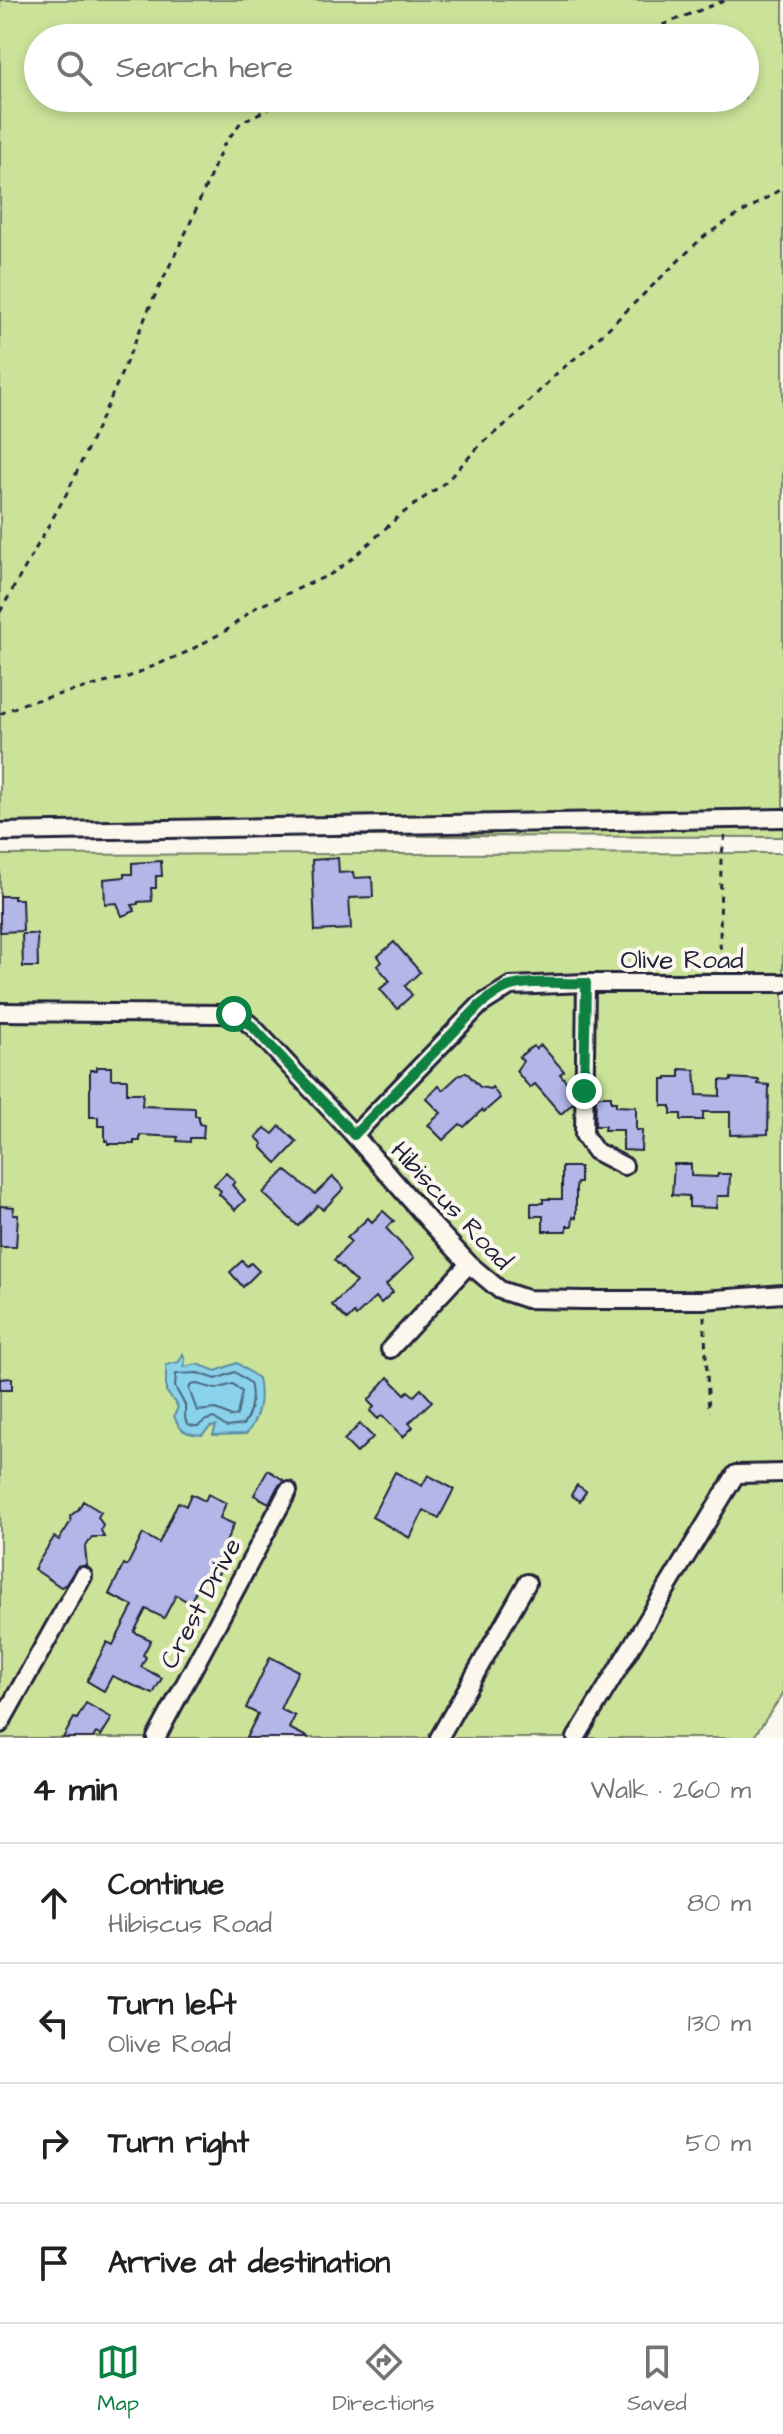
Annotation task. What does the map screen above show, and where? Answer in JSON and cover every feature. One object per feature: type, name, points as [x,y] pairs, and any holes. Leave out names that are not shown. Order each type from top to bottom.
[{"type":"street","points":[[0,832],[783,818]]},
{"type":"street","points":[[586,983],[584,1135],[595,1151],[624,1166]]},
{"type":"street","name":"Olive Road","points":[[354,1135],[480,1005],[510,986],[783,983]]},
{"type":"street","name":"Hibiscus Road","points":[[0,1012],[239,1016],[354,1135],[469,1264],[500,1290],[527,1299],[703,1300],[783,1294]]},
{"type":"street","points":[[390,1349],[469,1264]]},
{"type":"street","points":[[576,1738],[736,1474],[783,1473]]},
{"type":"street","name":"Crest Drive","points":[[156,1738],[288,1491]]},
{"type":"street","points":[[0,1724],[83,1576]]},
{"type":"street","points":[[439,1738],[527,1583]]},
{"type":"path","points":[[665,24],[726,0]]},
{"type":"path","points":[[0,612],[68,491],[223,146],[241,122],[262,112]]},
{"type":"path","points":[[0,714],[25,703],[128,677],[187,652],[227,630],[255,608],[331,574],[399,516],[447,481],[483,442],[511,420],[701,239],[783,187]]},
{"type":"path","points":[[727,982],[720,945],[721,860],[724,837],[735,819]]},
{"type":"path","points":[[703,1300],[709,1412]]},
{"type":"green space","points":[[0,0],[783,0],[783,837],[0,835]]},
{"type":"green space","points":[[783,853],[783,1694],[753,1738],[0,1738],[0,855]]},
{"type":"water","points":[[183,1354],[184,1367],[197,1364],[216,1371],[237,1363],[258,1378],[258,1408],[246,1434],[213,1435],[216,1426],[210,1427],[202,1435],[196,1435],[179,1426],[174,1416],[178,1407],[166,1391],[166,1365],[179,1362]]},
{"type":"building","points":[[338,858],[339,873],[353,872],[354,878],[372,877],[373,897],[349,898],[351,929],[315,931],[312,860]]},
{"type":"building","points":[[161,861],[162,876],[156,876],[156,888],[151,888],[152,901],[132,905],[135,911],[122,916],[117,903],[105,904],[104,879],[132,874],[132,863]]},
{"type":"building","points":[[0,896],[22,899],[23,931],[0,932]]},
{"type":"building","points":[[22,934],[37,934],[38,967],[23,967]]},
{"type":"building","points":[[394,942],[420,972],[405,986],[412,995],[397,1009],[380,989],[390,981],[377,966],[382,962],[378,956]]},
{"type":"building","points":[[541,1045],[564,1071],[560,1074],[574,1091],[573,1103],[561,1114],[535,1084],[530,1088],[516,1071],[523,1061],[519,1057],[533,1046],[536,1049]]},
{"type":"building","points":[[97,1067],[111,1067],[111,1079],[127,1079],[127,1093],[143,1093],[142,1106],[195,1108],[199,1124],[204,1125],[203,1138],[190,1138],[190,1142],[177,1141],[178,1137],[140,1135],[140,1141],[134,1141],[134,1144],[108,1144],[105,1141],[105,1126],[98,1126],[98,1117],[90,1117],[90,1070],[97,1070]]},
{"type":"building","points":[[680,1069],[695,1070],[697,1095],[720,1096],[720,1080],[731,1081],[731,1078],[759,1080],[758,1084],[769,1085],[768,1134],[730,1135],[730,1112],[703,1112],[703,1120],[681,1120],[681,1114],[671,1114],[671,1106],[662,1106],[662,1079],[680,1077]]},
{"type":"building","points":[[466,1072],[480,1087],[492,1087],[500,1098],[464,1127],[460,1124],[443,1140],[428,1125],[441,1113],[426,1098],[439,1086],[443,1090]]},
{"type":"building","points":[[596,1096],[611,1096],[611,1102],[616,1102],[616,1106],[636,1107],[636,1130],[642,1130],[641,1151],[623,1150],[623,1130],[604,1130],[605,1126],[595,1126]]},
{"type":"building","points":[[280,1126],[297,1142],[277,1163],[256,1137],[265,1128],[273,1134]]},
{"type":"building","points":[[674,1164],[691,1164],[691,1176],[730,1174],[729,1196],[717,1196],[716,1208],[689,1207],[689,1196],[672,1195]]},
{"type":"building","points":[[562,1167],[580,1167],[580,1183],[576,1187],[576,1218],[573,1217],[572,1226],[567,1226],[567,1231],[543,1231],[543,1216],[531,1216],[531,1203],[543,1203],[543,1199],[562,1199]]},
{"type":"building","points":[[285,1170],[315,1194],[333,1177],[344,1188],[323,1210],[318,1205],[298,1226],[263,1193]]},
{"type":"building","points":[[226,1173],[245,1200],[235,1210],[214,1185]]},
{"type":"building","points":[[0,1206],[14,1207],[13,1215],[18,1215],[16,1247],[0,1247]]},
{"type":"building","points":[[383,1211],[394,1221],[386,1228],[414,1258],[386,1285],[393,1292],[381,1303],[376,1297],[356,1316],[354,1313],[347,1320],[332,1305],[356,1282],[334,1260],[351,1242],[347,1238],[368,1218],[372,1222]]},
{"type":"building","points":[[242,1261],[247,1266],[251,1263],[259,1271],[243,1287],[230,1272]]},
{"type":"building","points":[[388,1377],[405,1394],[408,1391],[414,1396],[421,1389],[432,1401],[409,1423],[413,1427],[403,1437],[382,1415],[378,1419],[370,1411],[374,1407],[368,1401]]},
{"type":"building","points":[[12,1378],[12,1390],[0,1390],[0,1379]]},
{"type":"building","points":[[360,1424],[373,1437],[357,1453],[344,1440]]},
{"type":"building","points":[[268,1470],[285,1481],[278,1486],[269,1503],[254,1495]]},
{"type":"building","points":[[395,1472],[422,1486],[428,1475],[454,1489],[439,1518],[424,1510],[410,1538],[372,1517]]},
{"type":"building","points":[[577,1485],[586,1491],[580,1501],[571,1495]]},
{"type":"building","points":[[191,1494],[205,1501],[208,1494],[226,1503],[220,1518],[234,1524],[218,1560],[224,1563],[213,1584],[202,1579],[190,1603],[176,1595],[164,1618],[146,1609],[134,1632],[151,1640],[141,1667],[162,1678],[153,1694],[112,1676],[104,1691],[87,1681],[107,1642],[113,1645],[133,1606],[109,1594],[143,1534],[159,1543],[178,1502],[186,1506]]},
{"type":"building","points":[[83,1501],[101,1512],[98,1517],[103,1525],[101,1530],[104,1537],[92,1537],[85,1548],[87,1566],[77,1567],[61,1587],[34,1569],[54,1537],[59,1540],[71,1521],[70,1516]]},
{"type":"building","points":[[270,1657],[298,1671],[280,1709],[295,1716],[289,1728],[309,1738],[246,1738],[258,1714],[246,1708]]},
{"type":"building","points":[[86,1703],[112,1718],[101,1736],[96,1733],[93,1738],[63,1738],[74,1718],[77,1719]]},
{"type":"route","points":[[234,1014],[252,1026],[354,1135],[480,1005],[496,993],[510,986],[527,984],[586,983],[584,1091]]}]
